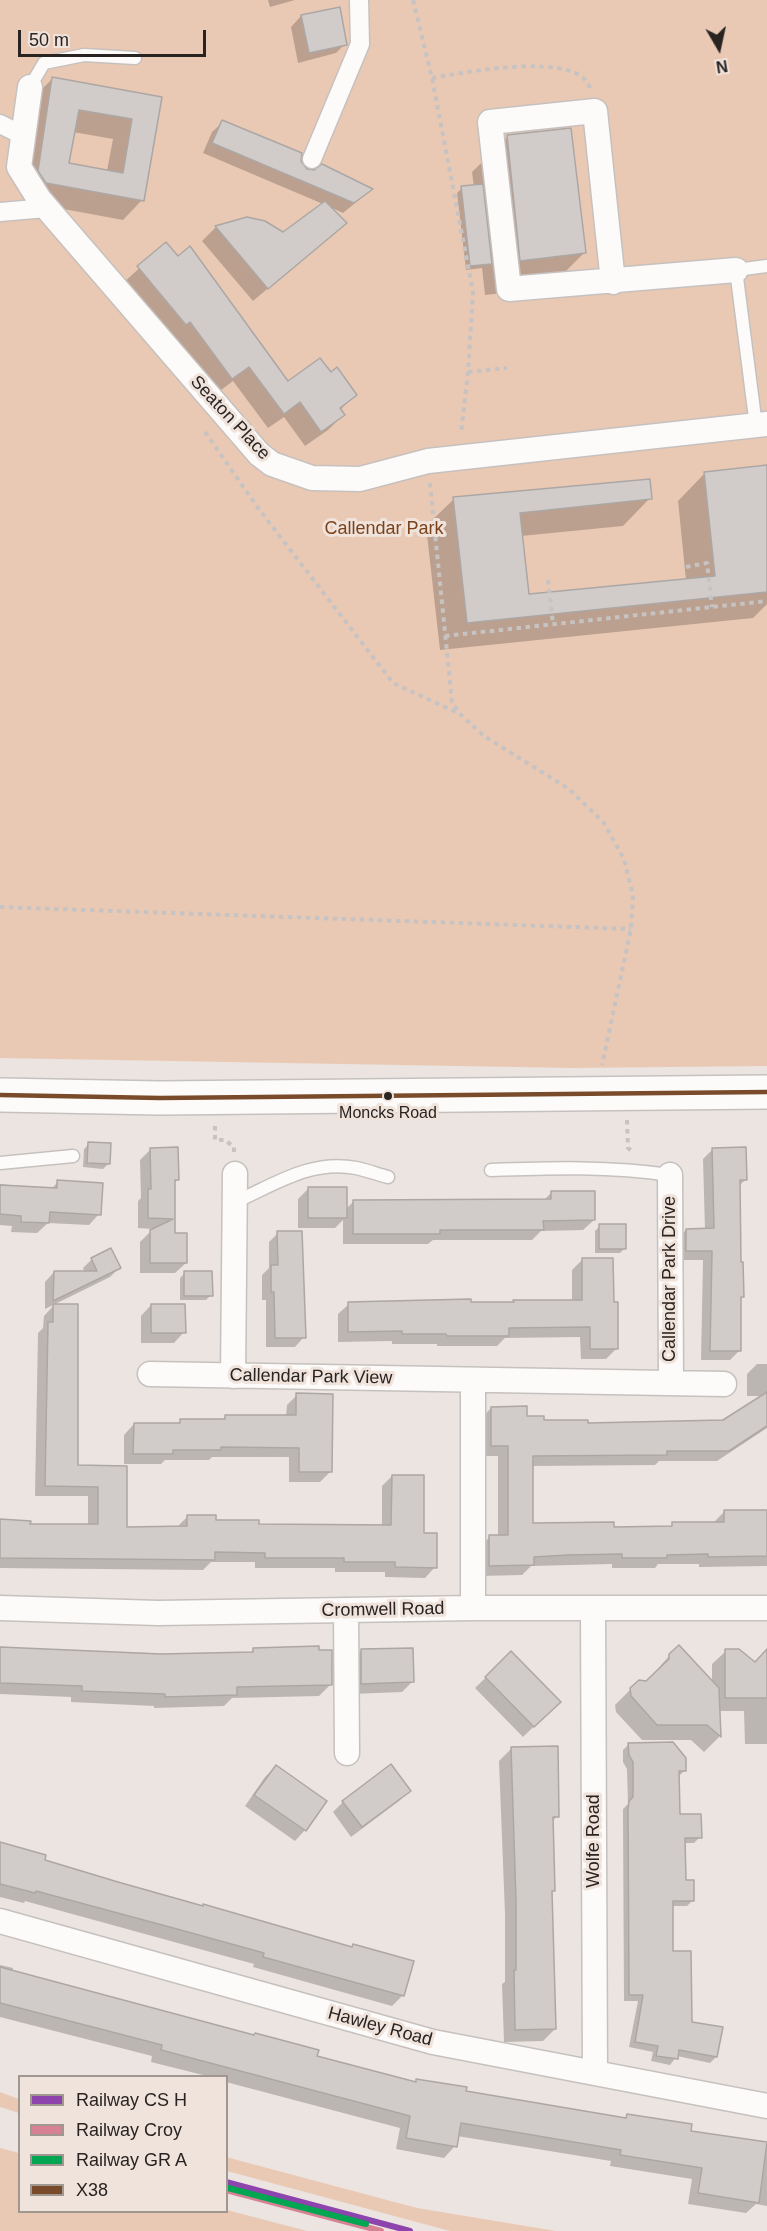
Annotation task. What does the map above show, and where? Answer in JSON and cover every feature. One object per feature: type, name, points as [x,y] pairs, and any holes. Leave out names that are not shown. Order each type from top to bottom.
[{"type":"main road","points":[[0,1095],[213,1098],[767,1092]]},
{"type":"street","points":[[312,159],[360,44],[359,0]]},
{"type":"street","name":"Seaton Place","points":[[30,87],[19,167],[46,208],[259,453],[272,464],[312,478],[360,479],[428,462],[762,425]]},
{"type":"street","points":[[613,282],[595,111],[490,122],[509,290],[613,282],[736,270]]},
{"type":"street","points":[[0,124],[22,135]]},
{"type":"street","points":[[0,212],[46,208]]},
{"type":"street","points":[[234,1376],[235,1174]]},
{"type":"street","name":"Callendar Park Drive","points":[[670,1175],[671,1383]]},
{"type":"street","name":"Callendar Park View","points":[[150,1374],[724,1384]]},
{"type":"street","points":[[473,1380],[473,1608]]},
{"type":"street","name":"Cromwell Road","points":[[0,1608],[158,1612],[473,1608],[767,1608]]},
{"type":"street","name":"Wolfe Road","points":[[593,1609],[595,2073]]},
{"type":"street","points":[[346,1610],[347,1753]]},
{"type":"street","name":"Hawley Road","points":[[0,1921],[433,2042],[767,2106]]},
{"type":"lane","points":[[30,87],[44,63],[84,55],[135,58]]},
{"type":"lane","points":[[736,270],[767,266]]},
{"type":"lane","name":"Seaton Place","points":[[736,270],[762,425]]},
{"type":"lane","points":[[0,1163],[73,1156]]},
{"type":"lane","points":[[235,1202],[294,1173],[312,1169],[331,1166],[354,1167],[388,1177]]},
{"type":"lane","points":[[491,1170],[569,1168],[636,1170],[670,1175]]},
{"type":"path","points":[[413,0],[432,78],[473,292],[468,372],[458,458]]},
{"type":"path","points":[[432,78],[535,65],[574,72],[589,83],[595,111]]},
{"type":"path","points":[[468,372],[507,368]]},
{"type":"path","points":[[204,431],[258,508],[393,683],[459,713]]},
{"type":"path","points":[[428,462],[452,702],[459,713],[484,736],[569,789],[604,823],[624,859],[633,894],[631,929],[603,1054],[601,1076]]},
{"type":"path","points":[[686,567],[707,563],[712,607]]},
{"type":"path","points":[[548,580],[553,624]]},
{"type":"path","points":[[445,636],[767,601]]},
{"type":"path","points":[[0,907],[631,929]]},
{"type":"path","points":[[213,1098],[215,1140],[225,1140],[234,1147],[235,1174]]},
{"type":"path","points":[[615,1119],[627,1119],[628,1148],[634,1153],[643,1154]]},
{"type":"green space","name":"Callendar Park","points":[[0,0],[767,0],[767,1066],[572,1068],[0,1058]]},
{"type":"green space","points":[[0,2092],[18,2099],[18,2113],[0,2107]]},
{"type":"green space","points":[[0,2148],[18,2153],[18,2213],[228,2213],[228,2210],[307,2231],[0,2231]]},
{"type":"green space","points":[[228,2158],[417,2208],[556,2231],[450,2231],[228,2171]]},
{"type":"building","points":[[340,7],[347,45],[309,53],[301,15]]},
{"type":"building","points":[[52,77],[162,97],[144,201],[46,183],[38,171]],"holes":[[[79,110],[132,119],[123,173],[69,163]]]},
{"type":"building","points":[[222,120],[302,153],[301,161],[307,169],[314,170],[322,164],[373,189],[354,203],[212,143]]},
{"type":"building","points":[[571,128],[586,253],[520,261],[507,135]]},
{"type":"building","points":[[483,184],[492,264],[470,266],[461,186]]},
{"type":"building","points":[[325,201],[347,223],[268,289],[215,226],[247,217],[265,221],[283,232]]},
{"type":"building","points":[[166,242],[178,256],[190,246],[288,381],[320,358],[331,372],[337,367],[357,395],[340,408],[345,415],[321,432],[300,402],[284,414],[249,367],[232,379],[190,322],[186,325],[137,266]]},
{"type":"building","points":[[767,465],[767,592],[467,623],[453,497],[650,479],[652,499],[520,513],[529,594],[715,576],[704,472]]},
{"type":"building","points":[[88,1142],[111,1143],[110,1164],[87,1163]]},
{"type":"building","points":[[178,1147],[179,1180],[175,1180],[175,1233],[187,1233],[187,1263],[150,1263],[150,1230],[173,1219],[148,1218],[148,1189],[151,1189],[150,1148]]},
{"type":"building","points":[[746,1147],[747,1180],[740,1180],[741,1262],[743,1262],[744,1297],[741,1297],[741,1351],[710,1351],[712,1251],[686,1251],[686,1229],[714,1228],[712,1148]]},
{"type":"building","points":[[57,1180],[103,1183],[101,1215],[50,1212],[49,1223],[21,1222],[21,1216],[0,1214],[0,1185],[57,1188]]},
{"type":"building","points":[[308,1187],[347,1187],[347,1218],[308,1218]]},
{"type":"building","points":[[551,1191],[595,1191],[595,1220],[543,1221],[544,1230],[440,1230],[440,1234],[353,1234],[353,1200],[551,1199]]},
{"type":"building","points":[[599,1224],[626,1224],[626,1249],[599,1249]]},
{"type":"building","points":[[277,1231],[302,1231],[306,1338],[275,1338],[271,1265],[278,1265]]},
{"type":"building","points":[[111,1248],[121,1268],[53,1301],[54,1271],[97,1271],[91,1258]]},
{"type":"building","points":[[582,1258],[613,1258],[614,1302],[618,1302],[618,1349],[590,1349],[590,1327],[509,1328],[509,1336],[402,1334],[402,1331],[348,1332],[348,1302],[471,1299],[471,1302],[582,1300]]},
{"type":"building","points":[[184,1271],[212,1271],[213,1296],[184,1296]]},
{"type":"building","points":[[53,1304],[78,1304],[78,1465],[127,1466],[127,1527],[187,1526],[187,1515],[216,1515],[216,1520],[259,1520],[259,1524],[391,1525],[392,1475],[424,1475],[424,1533],[437,1533],[437,1568],[395,1567],[395,1562],[344,1562],[344,1558],[265,1558],[265,1553],[215,1552],[215,1560],[0,1558],[0,1519],[31,1521],[30,1524],[98,1524],[98,1487],[45,1486],[48,1322],[53,1322]]},
{"type":"building","points":[[151,1304],[185,1304],[186,1333],[151,1333]]},
{"type":"building","points":[[767,1392],[767,1426],[729,1451],[667,1451],[667,1455],[533,1456],[533,1523],[614,1522],[614,1527],[672,1526],[672,1522],[724,1522],[724,1510],[767,1510],[767,1556],[708,1557],[708,1554],[667,1555],[667,1558],[622,1558],[622,1554],[568,1555],[534,1557],[534,1565],[489,1566],[489,1535],[508,1535],[508,1446],[491,1446],[491,1407],[527,1406],[527,1416],[544,1416],[544,1420],[588,1420],[588,1423],[723,1420]]},
{"type":"building","points":[[296,1393],[333,1394],[332,1472],[299,1472],[299,1448],[221,1447],[221,1450],[173,1450],[173,1454],[133,1454],[134,1423],[180,1423],[180,1419],[225,1419],[225,1415],[296,1415]]},
{"type":"building","points":[[679,1645],[719,1688],[721,1737],[707,1725],[657,1725],[631,1696],[630,1688],[639,1680],[646,1681],[669,1659],[669,1654]]},
{"type":"building","points":[[319,1646],[319,1650],[332,1650],[332,1685],[237,1687],[237,1695],[165,1697],[165,1694],[82,1691],[82,1686],[0,1683],[0,1647],[161,1654],[253,1652],[253,1648]]},
{"type":"building","points":[[413,1648],[414,1682],[361,1684],[361,1649]]},
{"type":"building","points":[[725,1649],[739,1649],[755,1662],[767,1649],[767,1698],[725,1698]]},
{"type":"building","points":[[511,1651],[561,1702],[534,1727],[485,1677]]},
{"type":"building","points":[[673,1742],[686,1758],[686,1771],[679,1771],[680,1814],[701,1814],[702,1838],[685,1838],[686,1880],[694,1880],[694,1901],[673,1901],[673,1951],[691,1951],[692,2022],[723,2027],[717,2057],[679,2050],[678,2059],[656,2056],[658,2046],[635,2042],[643,1995],[629,1995],[628,1810],[629,1801],[633,1797],[633,1762],[629,1755],[628,1743]]},
{"type":"building","points":[[558,1746],[559,1817],[553,1817],[555,1891],[552,1891],[556,2029],[515,2030],[516,1901],[511,1747]]},
{"type":"building","points":[[391,1764],[411,1791],[362,1827],[342,1801]]},
{"type":"building","points":[[276,1765],[327,1801],[306,1831],[254,1795]]},
{"type":"building","points":[[0,1842],[46,1855],[45,1860],[118,1882],[352,1947],[353,1944],[414,1961],[404,1996],[263,1957],[264,1953],[36,1891],[35,1893],[0,1884]]},
{"type":"building","points":[[0,1967],[254,2035],[255,2033],[319,2050],[317,2056],[416,2082],[416,2079],[467,2087],[466,2091],[626,2118],[627,2114],[692,2124],[691,2131],[767,2142],[759,2203],[698,2193],[702,2168],[620,2155],[621,2150],[461,2123],[457,2147],[406,2138],[410,2116],[161,2050],[162,2045],[0,2003]]},
{"type":"transit line","name":"X38","points":[[0,1095],[160,1098],[767,1092]]},
{"type":"transit line","points":[[228,2183],[410,2231]]},
{"type":"transit line","points":[[228,2188],[366,2224]]},
{"type":"rail line","name":"Croy","points":[[228,2191],[381,2231]]},
{"type":"place","name":"Moncks Road","points":[[388,1096]]}]
